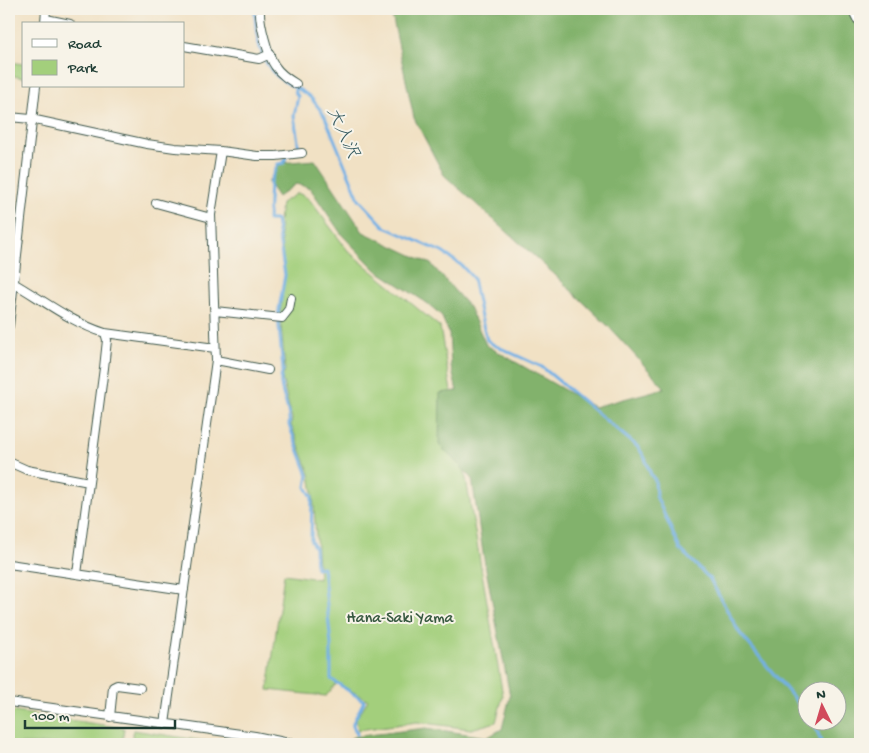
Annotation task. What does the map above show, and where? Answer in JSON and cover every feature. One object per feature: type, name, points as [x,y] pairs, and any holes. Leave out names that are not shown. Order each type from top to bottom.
[{"type":"street","points":[[46,9],[46,21]]},
{"type":"street","points":[[260,9],[268,55],[276,69],[296,84]]},
{"type":"street","points":[[852,9],[860,21]]},
{"type":"street","points":[[185,46],[258,59],[268,55]]},
{"type":"street","points":[[9,326],[11,282],[36,88]]},
{"type":"street","points":[[9,117],[31,119],[147,144],[257,156],[302,153]]},
{"type":"street","points":[[165,724],[216,360],[211,218],[221,151]]},
{"type":"street","points":[[156,203],[211,218]]},
{"type":"street","points":[[11,282],[70,318],[105,334],[216,348]]},
{"type":"street","points":[[215,311],[282,318],[289,310],[291,298]]},
{"type":"street","points":[[77,574],[107,340],[105,334]]},
{"type":"street","points":[[216,360],[268,370]]},
{"type":"street","points":[[9,462],[27,470],[89,482]]},
{"type":"street","points":[[9,564],[184,590]]},
{"type":"street","points":[[110,717],[113,687],[117,685],[140,688]]},
{"type":"street","points":[[9,702],[255,736],[294,744]]},
{"type":"green space","points":[[388,9],[860,9],[860,744],[343,744],[353,737],[426,728],[488,737],[502,729],[510,696],[483,553],[472,478],[439,445],[440,393],[457,391],[451,366],[449,333],[441,315],[427,303],[376,270],[342,235],[310,188],[296,184],[278,197],[268,182],[280,163],[315,160],[363,232],[431,264],[469,307],[486,345],[594,407],[665,388],[608,326],[554,274],[444,175],[414,118],[391,10]]},
{"type":"green space","points":[[9,62],[22,64],[22,78],[9,75]]},
{"type":"green space","name":"Hana-Saki Yama","points":[[298,193],[309,199],[349,252],[440,327],[503,696],[496,722],[471,729],[417,722],[358,730],[356,719],[368,700],[337,683],[326,696],[268,690],[284,574],[319,579],[310,474],[291,425],[292,419],[282,378],[285,370],[280,313],[285,275],[279,222],[281,203]]},
{"type":"green space","points":[[9,711],[124,728],[122,744],[9,744]]},
{"type":"green space","points":[[133,730],[224,744],[131,744]]},
{"type":"waterway","name":"大入沢","points":[[255,9],[259,46],[266,63],[278,77],[311,98],[322,112],[359,199],[385,227],[442,252],[461,265],[473,278],[487,340],[542,367],[638,447],[655,480],[656,496],[680,549],[710,579],[739,632],[796,701]]},
{"type":"waterway","points":[[289,151],[299,149],[294,116],[298,96],[295,88]]},
{"type":"waterway","points":[[286,157],[284,163],[278,164],[270,182],[268,220],[276,220],[285,275],[278,315],[283,370],[281,383],[288,411],[289,425],[308,475],[306,487],[312,497],[311,541],[315,548],[316,568],[323,567],[331,644],[331,679],[364,701],[353,723],[357,734]]},
{"type":"waterway","points":[[817,730],[822,744]]}]
